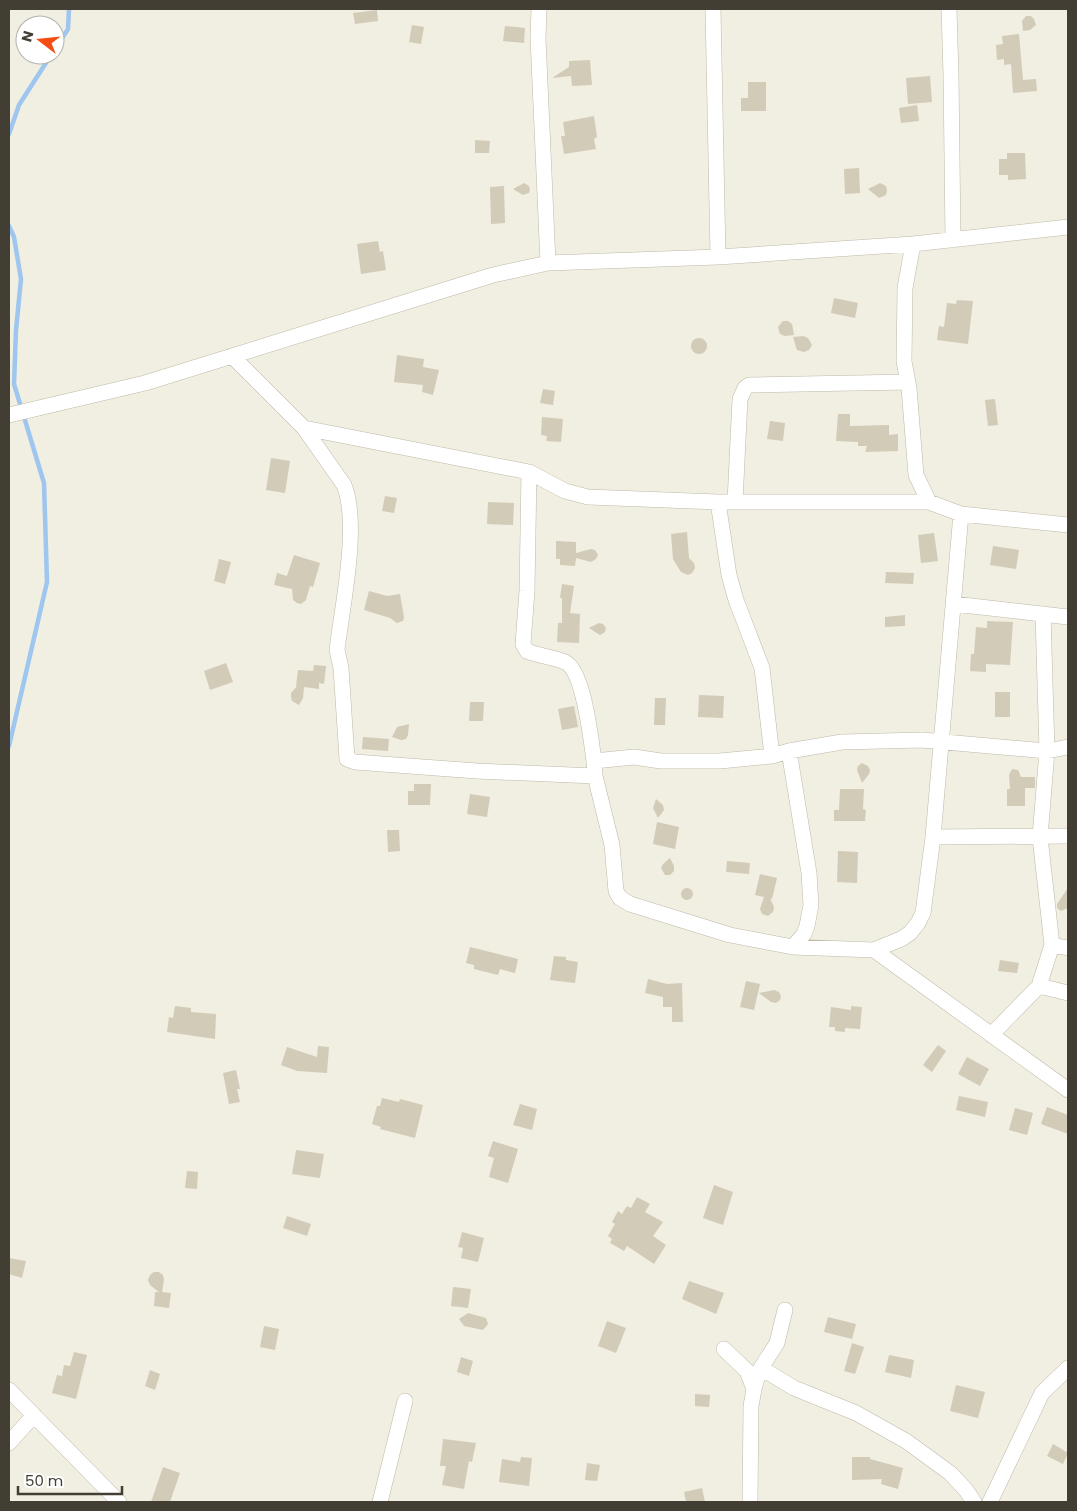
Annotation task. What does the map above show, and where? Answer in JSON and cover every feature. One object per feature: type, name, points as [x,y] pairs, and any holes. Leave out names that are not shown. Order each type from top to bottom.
[{"type":"street","points":[[539,9],[538,38],[548,264]]},
{"type":"street","points":[[713,9],[718,257]]},
{"type":"street","points":[[948,9],[951,74],[953,240]]},
{"type":"street","points":[[9,415],[146,383],[493,275],[548,264],[718,257],[913,244],[1068,227]]},
{"type":"street","points":[[913,244],[905,288],[904,361],[908,382],[916,475],[929,502]]},
{"type":"street","points":[[232,356],[304,428],[344,485],[347,493],[351,536],[337,650],[341,668],[347,759],[355,762],[477,771],[595,768],[634,757],[661,760],[720,761],[772,756],[789,751],[842,742],[922,740],[1046,751],[1068,747]]},
{"type":"street","points":[[735,502],[740,399],[749,384],[908,382]]},
{"type":"street","points":[[304,428],[530,472],[560,489],[588,497],[718,502],[929,502],[961,514],[1068,525]]},
{"type":"street","points":[[530,472],[527,591],[523,644],[527,651],[566,662],[575,672],[582,694],[595,768],[611,837],[616,891],[620,898],[630,904],[730,935],[793,947],[874,950],[901,939],[910,933],[923,913],[932,838],[961,514]]},
{"type":"street","points":[[718,502],[729,575],[736,600],[762,668],[772,756]]},
{"type":"street","points":[[954,604],[1068,617]]},
{"type":"street","points":[[991,1035],[1039,986],[1052,945],[1040,837],[1046,751],[1043,614]]},
{"type":"street","points":[[789,751],[809,873],[811,905],[804,934],[793,947]]},
{"type":"street","points":[[932,838],[1068,836]]},
{"type":"street","points":[[1052,945],[1068,948]]},
{"type":"street","points":[[874,950],[1068,1090]]},
{"type":"street","points":[[1039,986],[1068,993]]},
{"type":"street","points":[[750,1502],[751,1406],[754,1389],[761,1368],[777,1343],[786,1310]]},
{"type":"street","points":[[724,1349],[748,1371],[754,1389]]},
{"type":"street","points":[[761,1368],[794,1388],[869,1419],[906,1441],[955,1478],[974,1502]]},
{"type":"street","points":[[990,1502],[1042,1393],[1068,1368]]},
{"type":"street","points":[[9,1390],[119,1502]]},
{"type":"street","points":[[380,1502],[405,1401]]},
{"type":"street","points":[[9,1444],[34,1415]]},
{"type":"building","points":[[377,10],[378,21],[355,24],[353,13]]},
{"type":"building","points":[[1026,16],[1031,16],[1036,25],[1030,30],[1023,31],[1022,21]]},
{"type":"building","points":[[412,25],[424,27],[421,44],[409,42]]},
{"type":"building","points":[[505,26],[525,28],[524,43],[503,41]]},
{"type":"building","points":[[1019,34],[1023,80],[1036,79],[1037,91],[1013,93],[1011,64],[1004,65],[1004,59],[997,60],[996,45],[1003,44],[1002,36]]},
{"type":"building","points":[[590,60],[592,85],[572,86],[571,76],[552,78],[569,67],[569,61]]},
{"type":"building","points":[[930,76],[932,102],[908,104],[906,78]]},
{"type":"building","points":[[748,82],[766,82],[766,111],[741,111],[741,98],[748,98]]},
{"type":"building","points":[[917,105],[919,121],[901,123],[899,108]]},
{"type":"building","points":[[594,116],[597,137],[594,139],[596,149],[564,154],[561,136],[565,136],[563,122]]},
{"type":"building","points":[[475,140],[490,141],[489,153],[475,153]]},
{"type":"building","points":[[1007,153],[1025,153],[1026,179],[1008,180],[1008,175],[999,175],[999,159],[1007,159]]},
{"type":"building","points":[[859,168],[860,193],[845,194],[844,169]]},
{"type":"building","points":[[524,183],[529,186],[529,193],[523,195],[513,189]]},
{"type":"building","points":[[880,183],[886,186],[887,190],[886,195],[879,198],[868,189]]},
{"type":"building","points":[[504,186],[505,223],[491,224],[490,187]]},
{"type":"building","points":[[378,241],[380,252],[383,251],[386,270],[361,274],[357,244]]},
{"type":"building","points":[[834,298],[858,303],[855,318],[831,313]]},
{"type":"building","points":[[957,300],[973,301],[968,344],[937,340],[939,326],[944,327],[947,303],[956,304]]},
{"type":"building","points":[[783,321],[788,321],[792,324],[794,335],[785,336],[780,334],[778,327]]},
{"type":"building","points":[[803,336],[808,338],[812,345],[809,350],[804,352],[797,350],[793,337]]},
{"type":"building","points":[[699,338],[705,340],[707,346],[705,352],[699,354],[693,352],[691,346],[693,340]]},
{"type":"building","points":[[397,355],[424,359],[423,367],[439,370],[433,395],[422,392],[423,385],[394,382]]},
{"type":"building","points":[[543,389],[555,391],[553,405],[540,403]]},
{"type":"building","points":[[995,399],[998,425],[988,426],[985,400]]},
{"type":"building","points":[[838,414],[850,414],[850,426],[889,425],[889,435],[898,434],[898,451],[865,452],[867,446],[858,446],[858,442],[836,441]]},
{"type":"building","points":[[542,417],[563,419],[561,442],[546,441],[547,436],[541,435]]},
{"type":"building","points":[[770,421],[785,423],[783,441],[767,439]]},
{"type":"building","points":[[271,458],[290,461],[285,493],[266,490]]},
{"type":"building","points":[[385,496],[397,498],[394,513],[382,511]]},
{"type":"building","points":[[488,502],[514,503],[513,525],[487,524]]},
{"type":"building","points":[[687,532],[689,558],[694,563],[695,568],[688,575],[681,572],[673,559],[671,534]]},
{"type":"building","points":[[934,533],[938,561],[921,563],[918,535]]},
{"type":"building","points":[[556,541],[576,542],[576,553],[591,549],[595,550],[598,555],[591,562],[576,558],[575,566],[560,565],[560,559],[556,559]]},
{"type":"building","points":[[993,546],[1019,550],[1016,569],[990,565]]},
{"type":"building","points":[[294,555],[320,563],[313,587],[310,586],[306,600],[301,604],[293,600],[292,589],[274,585],[277,573],[287,576]]},
{"type":"building","points":[[219,559],[231,562],[225,584],[214,581]]},
{"type":"building","points":[[886,572],[914,573],[913,584],[885,583]]},
{"type":"building","points":[[562,584],[574,586],[570,613],[580,614],[579,643],[557,642],[558,623],[562,623],[562,598],[560,598]]},
{"type":"building","points":[[369,591],[387,596],[400,594],[403,621],[397,623],[390,618],[364,610]]},
{"type":"building","points":[[905,615],[905,626],[885,627],[885,617]]},
{"type":"building","points":[[987,621],[1013,622],[1010,665],[986,664],[986,672],[970,671],[971,654],[974,654],[976,627],[987,628]]},
{"type":"building","points":[[599,623],[603,624],[606,628],[605,632],[600,635],[589,628]]},
{"type":"building","points":[[226,663],[233,682],[210,690],[204,671]]},
{"type":"building","points":[[314,665],[326,666],[324,684],[319,683],[319,689],[304,687],[303,698],[299,705],[292,701],[291,697],[291,693],[297,686],[298,670],[313,671]]},
{"type":"building","points":[[995,692],[1010,692],[1010,717],[995,717]]},
{"type":"building","points":[[699,695],[724,696],[723,718],[698,717]]},
{"type":"building","points":[[655,698],[666,698],[665,725],[654,725]]},
{"type":"building","points":[[470,702],[484,702],[483,721],[469,721]]},
{"type":"building","points":[[574,706],[578,727],[562,730],[558,709]]},
{"type":"building","points":[[409,724],[406,739],[401,740],[392,737],[397,727]]},
{"type":"building","points":[[363,737],[389,739],[388,751],[362,749]]},
{"type":"building","points":[[862,763],[868,766],[870,770],[862,783],[857,770],[858,766]]},
{"type":"building","points":[[1012,769],[1018,770],[1021,777],[1035,777],[1035,788],[1025,788],[1025,806],[1007,806],[1007,789],[1010,789],[1009,775]]},
{"type":"building","points":[[414,784],[431,784],[430,805],[408,805],[408,791],[414,791]]},
{"type":"building","points":[[840,789],[864,789],[863,809],[866,810],[865,821],[834,821],[834,810],[839,810]]},
{"type":"building","points":[[470,794],[490,797],[487,817],[467,814]]},
{"type":"building","points":[[656,799],[663,805],[664,810],[658,818],[653,808]]},
{"type":"building","points":[[657,822],[679,827],[675,849],[653,844]]},
{"type":"building","points":[[387,830],[399,830],[400,851],[388,852]]},
{"type":"building","points":[[838,851],[858,852],[857,883],[837,882]]},
{"type":"building","points":[[670,858],[674,871],[670,875],[665,875],[661,868]]},
{"type":"building","points":[[727,861],[750,863],[749,874],[726,872]]},
{"type":"building","points":[[760,874],[777,878],[772,899],[770,898],[774,907],[773,912],[768,916],[762,914],[760,909],[764,897],[755,895]]},
{"type":"building","points":[[685,888],[689,888],[693,894],[689,900],[685,900],[681,896],[681,892]]},
{"type":"building","points":[[1068,888],[1068,908],[1061,911],[1057,908],[1057,904]]},
{"type":"building","points":[[470,947],[518,959],[515,973],[500,969],[498,975],[474,969],[474,965],[466,963]]},
{"type":"building","points":[[554,956],[566,957],[566,960],[578,962],[575,983],[550,980]]},
{"type":"building","points":[[1000,960],[1019,963],[1017,973],[998,971]]},
{"type":"building","points":[[648,979],[667,984],[682,983],[683,1022],[672,1022],[672,1007],[663,1007],[663,997],[645,993]]},
{"type":"building","points":[[746,981],[760,984],[754,1010],[740,1007]]},
{"type":"building","points":[[774,990],[779,992],[781,996],[780,1000],[776,1003],[771,1002],[759,993]]},
{"type":"building","points":[[175,1006],[191,1008],[191,1012],[216,1014],[215,1039],[167,1032],[169,1017],[173,1018]]},
{"type":"building","points":[[851,1006],[862,1007],[860,1029],[845,1028],[845,1032],[835,1031],[835,1027],[829,1027],[831,1007],[851,1010]]},
{"type":"building","points":[[938,1045],[946,1051],[932,1072],[923,1065]]},
{"type":"building","points":[[318,1046],[329,1047],[327,1073],[297,1071],[281,1065],[287,1047],[317,1057]]},
{"type":"building","points":[[967,1057],[989,1069],[980,1086],[958,1074]]},
{"type":"building","points":[[236,1070],[240,1089],[237,1089],[240,1102],[229,1104],[223,1073]]},
{"type":"building","points":[[959,1096],[988,1102],[985,1117],[956,1110]]},
{"type":"building","points":[[382,1098],[399,1102],[400,1099],[423,1105],[415,1138],[380,1129],[381,1127],[372,1124],[377,1106],[380,1106]]},
{"type":"building","points":[[520,1104],[537,1109],[532,1130],[513,1125]]},
{"type":"building","points":[[1047,1107],[1068,1115],[1068,1134],[1041,1124]]},
{"type":"building","points":[[1015,1108],[1033,1113],[1027,1135],[1009,1130]]},
{"type":"building","points":[[493,1141],[518,1149],[508,1183],[489,1177],[494,1158],[488,1156]]},
{"type":"building","points":[[296,1150],[324,1154],[320,1178],[292,1174]]},
{"type":"building","points":[[187,1171],[198,1172],[197,1189],[185,1188]]},
{"type":"building","points":[[714,1185],[733,1192],[723,1225],[703,1218]]},
{"type":"building","points":[[637,1197],[650,1204],[645,1212],[663,1222],[653,1236],[666,1245],[654,1264],[627,1246],[624,1251],[610,1243],[612,1239],[608,1236],[615,1224],[612,1222],[618,1211],[622,1214],[627,1206],[631,1208]]},
{"type":"building","points":[[287,1216],[311,1224],[307,1236],[283,1228]]},
{"type":"building","points":[[462,1232],[484,1238],[478,1262],[461,1258],[463,1248],[458,1247]]},
{"type":"building","points":[[9,1258],[26,1261],[22,1278],[9,1274]]},
{"type":"building","points":[[154,1272],[159,1272],[163,1275],[162,1292],[171,1293],[169,1308],[154,1306],[155,1292],[159,1292],[150,1285],[148,1280]]},
{"type":"building","points":[[689,1281],[724,1293],[716,1314],[682,1299]]},
{"type":"building","points":[[453,1287],[471,1289],[468,1308],[451,1306]]},
{"type":"building","points":[[468,1313],[486,1318],[488,1324],[483,1330],[464,1326],[459,1319]]},
{"type":"building","points":[[828,1317],[856,1324],[852,1339],[824,1332]]},
{"type":"building","points":[[607,1321],[626,1328],[616,1353],[598,1346]]},
{"type":"building","points":[[264,1326],[279,1329],[275,1350],[260,1347]]},
{"type":"building","points":[[852,1343],[864,1347],[855,1374],[844,1371]]},
{"type":"building","points":[[74,1352],[87,1355],[76,1399],[52,1393],[57,1375],[62,1376],[64,1365],[70,1366]]},
{"type":"building","points":[[889,1355],[914,1360],[911,1378],[885,1372]]},
{"type":"building","points":[[461,1357],[473,1361],[469,1376],[457,1372]]},
{"type":"building","points":[[150,1370],[160,1374],[155,1390],[145,1386]]},
{"type":"building","points":[[956,1385],[985,1392],[978,1418],[950,1411]]},
{"type":"building","points":[[695,1394],[710,1395],[709,1407],[695,1406]]},
{"type":"building","points":[[443,1439],[476,1443],[472,1462],[469,1461],[464,1489],[442,1485],[446,1466],[440,1466]]},
{"type":"building","points":[[1053,1444],[1068,1453],[1063,1464],[1047,1456]]},
{"type":"building","points":[[521,1457],[532,1458],[529,1486],[499,1482],[502,1459],[520,1462]]},
{"type":"building","points":[[852,1457],[870,1457],[870,1459],[903,1468],[898,1489],[881,1484],[882,1479],[852,1480]]},
{"type":"building","points":[[587,1463],[600,1465],[597,1481],[585,1480]]},
{"type":"building","points":[[163,1467],[180,1473],[170,1502],[151,1502]]},
{"type":"building","points":[[702,1488],[705,1502],[686,1502],[684,1492]]},
{"type":"waterway","points":[[65,34],[68,29],[69,9]]},
{"type":"waterway","points":[[9,134],[19,105],[45,65]]},
{"type":"waterway","points":[[9,226],[14,237],[21,279],[16,330],[14,384],[44,483],[47,582],[9,746]]}]
